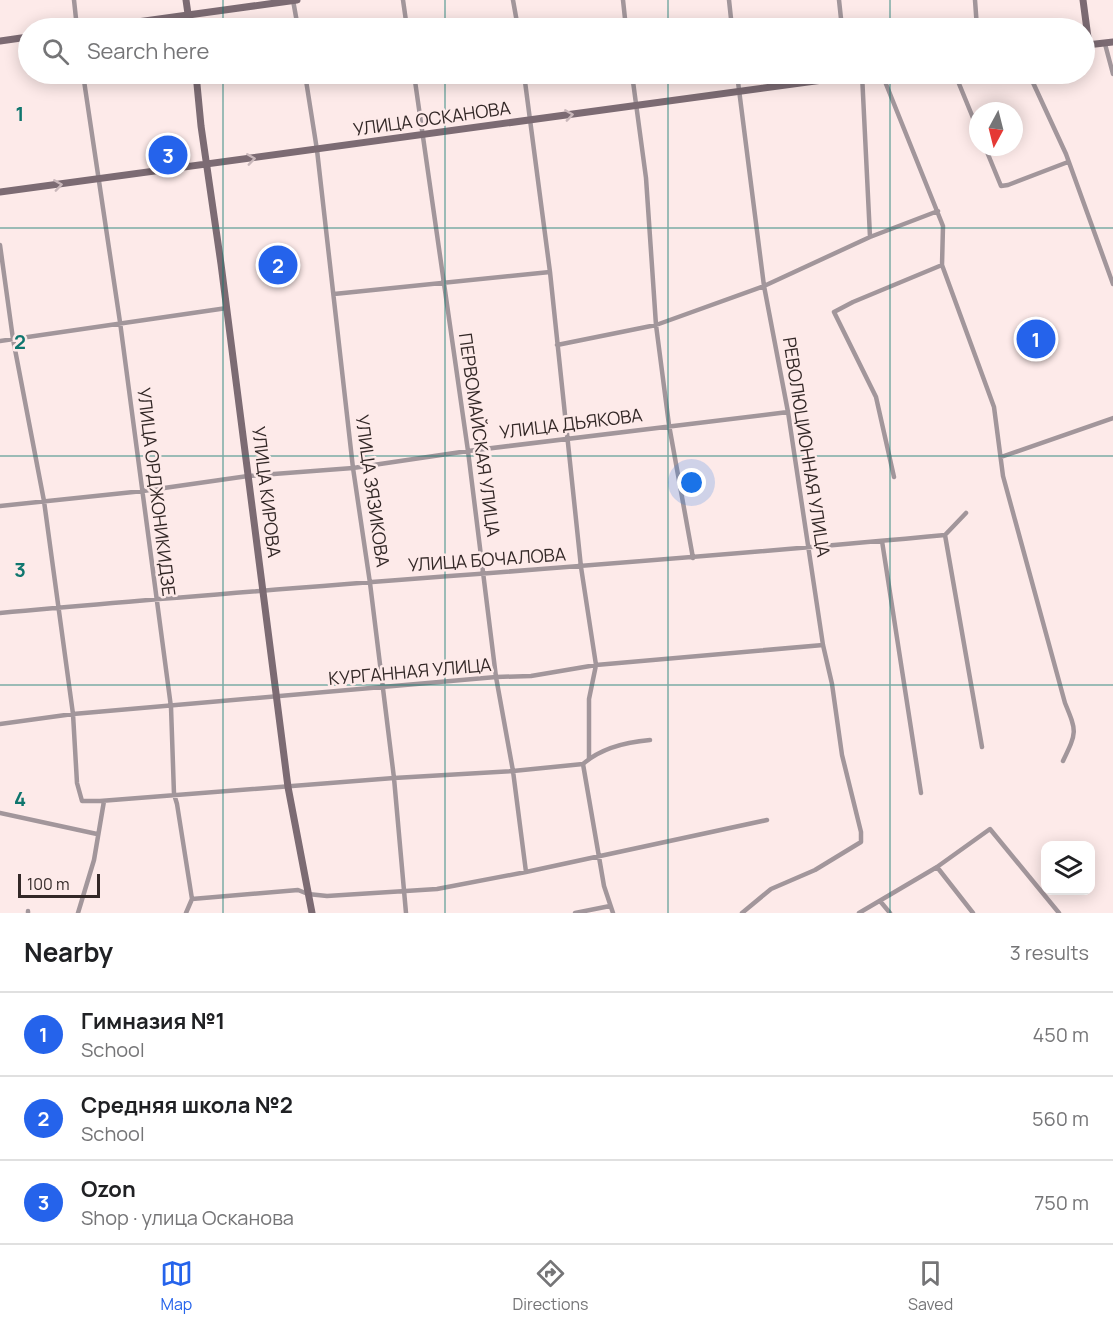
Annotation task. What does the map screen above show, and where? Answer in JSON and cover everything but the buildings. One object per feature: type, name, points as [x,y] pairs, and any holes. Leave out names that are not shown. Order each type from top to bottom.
[{"type":"main road","points":[[186,0],[188,18]]},
{"type":"main road","points":[[166,18],[294,0]]},
{"type":"main road","points":[[1083,0],[1085,18]]},
{"type":"main road","points":[[0,41],[18,38]]},
{"type":"main road","points":[[1095,45],[1113,42]]},
{"type":"main road","name":"УЛИЦА КИРОВА","points":[[197,84],[288,787],[312,913]]},
{"type":"main road","name":"УЛИЦА ОСКАНОВА","points":[[0,192],[206,166],[790,84]]},
{"type":"street","points":[[74,0],[76,18]]},
{"type":"street","points":[[294,0],[297,18]]},
{"type":"street","points":[[403,0],[406,18]]},
{"type":"street","points":[[513,0],[516,18]]},
{"type":"street","points":[[623,0],[625,18]]},
{"type":"street","points":[[729,0],[731,18]]},
{"type":"street","points":[[839,0],[841,18]]},
{"type":"street","points":[[975,0],[976,18]]},
{"type":"street","points":[[1105,44],[1113,74]]},
{"type":"street","name":"УЛИЦА ОРДЖОНИКИДЗЕ","points":[[84,84],[143,492],[171,707],[174,794],[192,899]]},
{"type":"street","name":"УЛИЦА ЗЯЗИКОВА","points":[[307,84],[317,150],[353,468],[394,778],[406,913]]},
{"type":"street","name":"ПЕРВОМАЙСКАЯ УЛИЦА","points":[[415,84],[468,450],[496,677],[513,771],[526,872]]},
{"type":"street","points":[[526,84],[550,272],[581,567],[596,665],[589,699],[589,758]]},
{"type":"street","points":[[633,84],[646,178],[656,325],[669,425],[693,558]]},
{"type":"street","name":"РЕВОЛЮЦИОННАЯ УЛИЦА","points":[[738,84],[764,286],[788,412],[842,755],[861,832],[861,842],[815,870],[771,889],[742,913]]},
{"type":"street","points":[[865,84],[870,237]]},
{"type":"street","points":[[886,84],[944,226],[942,265],[994,407],[1006,488],[1065,703],[1075,727],[1073,741],[1064,761]]},
{"type":"street","points":[[959,84],[969,108]]},
{"type":"street","points":[[1033,84],[1068,162],[1113,284]]},
{"type":"street","points":[[989,156],[1001,186],[1068,162]]},
{"type":"street","points":[[557,345],[656,325],[764,286],[870,237],[938,211]]},
{"type":"street","points":[[0,245],[14,339],[44,501],[73,714],[77,783],[82,801],[513,771],[583,764],[589,758],[627,742],[650,740]]},
{"type":"street","points":[[894,477],[876,397],[834,312],[942,265]]},
{"type":"street","points":[[334,294],[550,272]]},
{"type":"street","points":[[0,341],[227,308]]},
{"type":"street","name":"УЛИЦА ДЬЯКОВА","points":[[0,506],[143,492],[248,476],[353,468],[468,450],[788,412]]},
{"type":"street","points":[[1001,457],[1113,418]]},
{"type":"street","points":[[966,513],[945,535],[982,747]]},
{"type":"street","name":"УЛИЦА БОЧАЛОВА","points":[[0,613],[693,558],[945,535]]},
{"type":"street","points":[[882,541],[921,794]]},
{"type":"street","name":"КУРГАННАЯ УЛИЦА","points":[[0,724],[73,714],[277,698],[496,677],[531,676],[596,665],[823,645]]},
{"type":"street","points":[[583,764],[599,856],[613,913]]},
{"type":"street","points":[[78,913],[94,860],[104,801]]},
{"type":"street","points":[[0,813],[67,825],[97,834]]},
{"type":"street","points":[[186,913],[192,899],[298,890],[308,894],[327,896],[437,889],[767,820]]},
{"type":"street","points":[[859,913],[937,867],[990,829],[1059,913]]},
{"type":"street","points":[[937,867],[973,913]]},
{"type":"street","points":[[880,901],[890,913]]},
{"type":"street","points":[[575,913],[610,906]]},
{"type":"place","name":"Ozon","points":[[168,155]]},
{"type":"place","name":"Средняя школа №2","points":[[278,265]]},
{"type":"place","name":"Гимназия №1","points":[[1036,339]]}]
